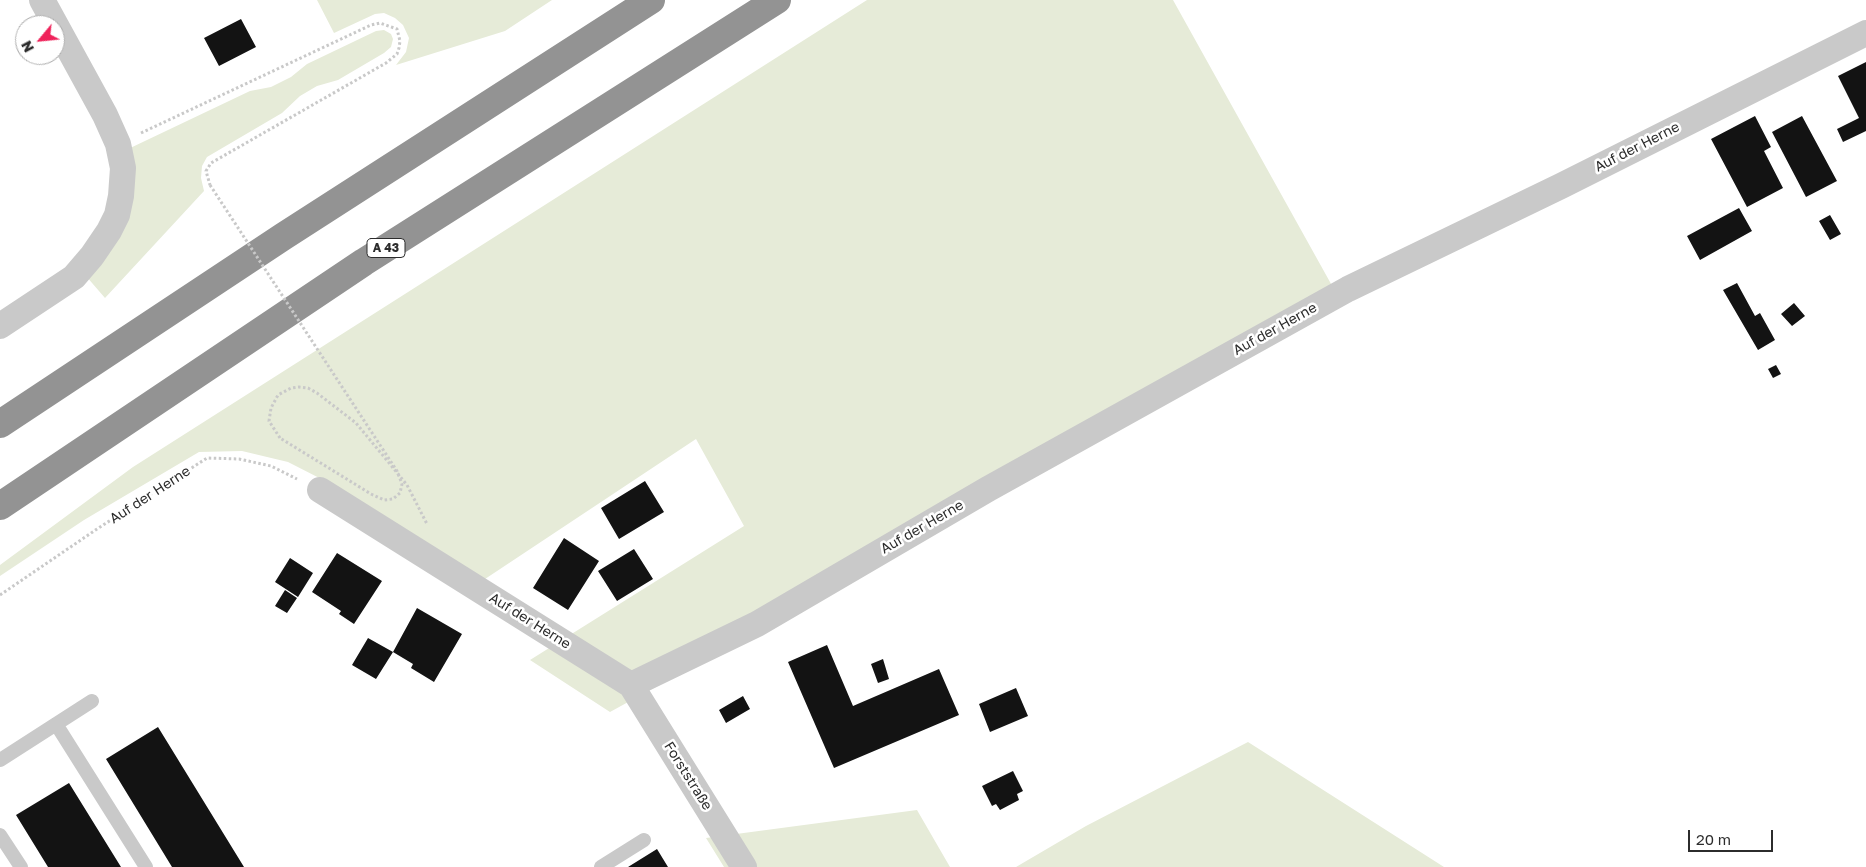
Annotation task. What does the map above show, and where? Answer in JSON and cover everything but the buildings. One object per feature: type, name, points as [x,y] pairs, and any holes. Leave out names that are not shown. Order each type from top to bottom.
[{"type":"highway","points":[[0,424],[276,241],[651,0]]},
{"type":"highway","name":"A 43","points":[[0,506],[364,262],[777,0]]},
{"type":"street","points":[[0,326],[74,277],[92,256],[109,231],[117,214],[121,196],[123,168],[118,144],[105,115],[42,0]]},
{"type":"street","name":"Auf der Herne","points":[[320,490],[631,685],[757,624],[988,489],[1348,289],[1560,186],[1866,33]]},
{"type":"street","name":"Forststraße","points":[[631,685],[744,867]]},
{"type":"lane","points":[[0,760],[92,700]]},
{"type":"lane","points":[[56,724],[146,867]]},
{"type":"lane","points":[[0,835],[21,867]]},
{"type":"lane","points":[[601,867],[644,840]]},
{"type":"path","points":[[118,144],[371,25],[380,23],[396,29],[400,41],[399,48],[397,54],[386,63],[212,163],[206,172],[210,185],[397,471],[402,484],[400,493],[393,499],[384,500],[371,494],[280,438],[269,421],[271,408],[278,395],[291,388],[308,388],[356,424],[407,485],[427,524],[419,552]]},
{"type":"path","name":"Auf der Herne","points":[[0,595],[97,529],[207,458],[239,459],[271,466],[320,490]]},
{"type":"green space","points":[[317,0],[552,0],[505,31],[396,65],[406,52],[409,38],[403,25],[395,18],[384,13],[375,14],[334,33]]},
{"type":"green space","points":[[867,0],[1173,0],[1340,300],[763,628],[610,712],[530,660],[744,526],[696,439],[482,581],[335,486],[288,462],[242,451],[199,452],[84,520],[0,576],[0,565],[133,467]]},
{"type":"green space","points":[[384,30],[391,34],[393,39],[391,47],[384,53],[338,80],[317,86],[300,96],[282,113],[207,157],[202,166],[201,178],[204,191],[105,298],[86,276],[126,150],[250,91],[271,87],[291,77],[307,64],[376,31]]},
{"type":"green space","points":[[1248,742],[1444,867],[1016,867],[1086,826]]},
{"type":"green space","points":[[917,810],[950,867],[724,867],[706,838]]}]
